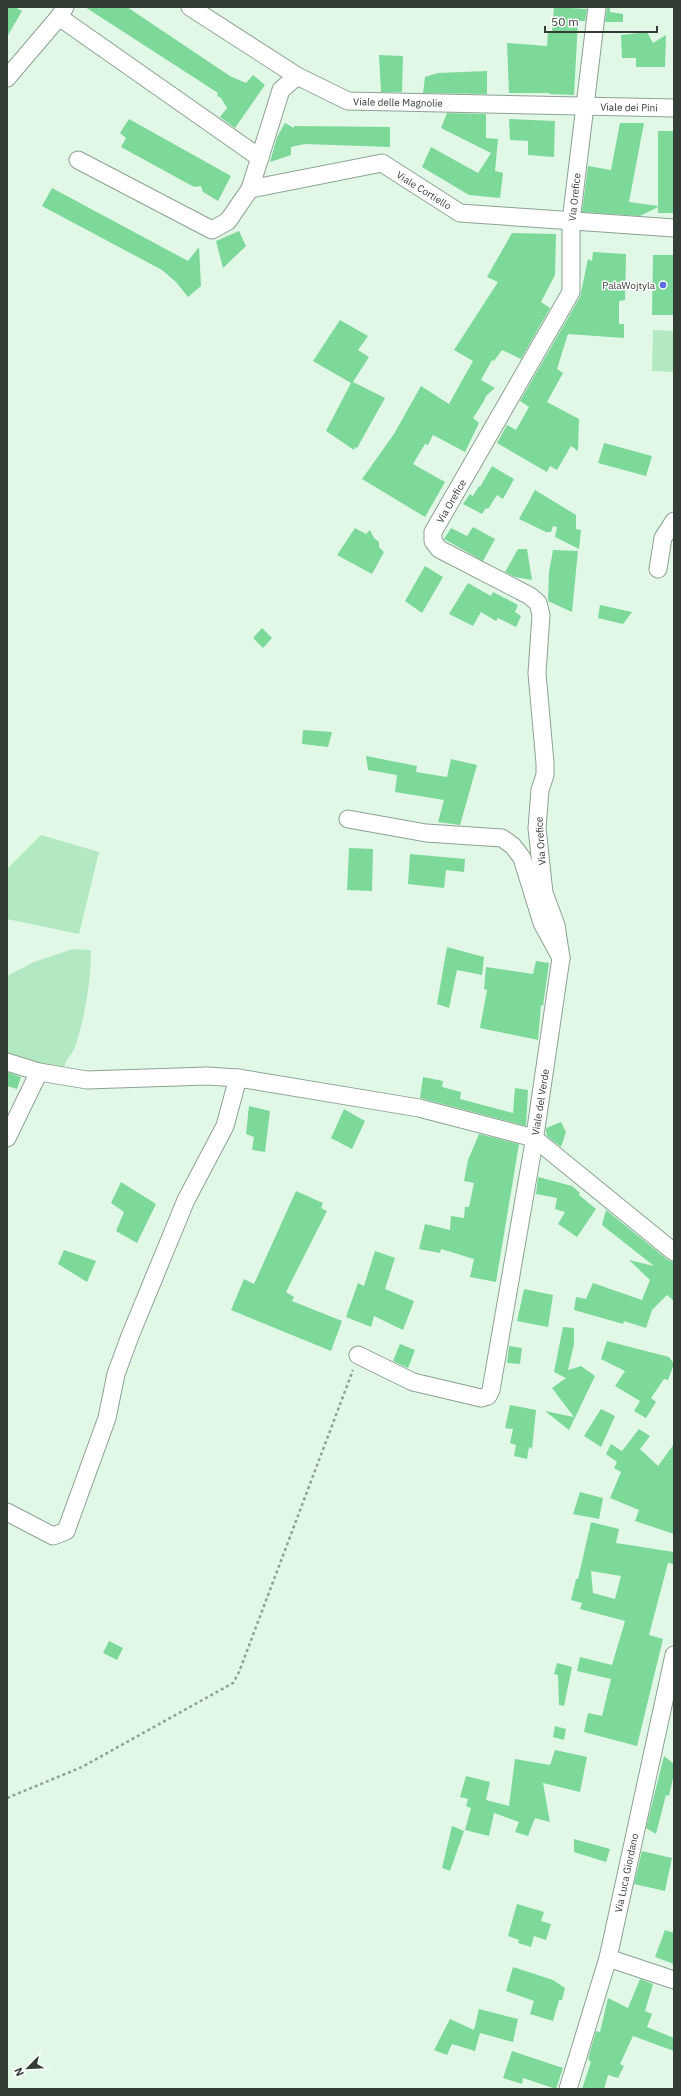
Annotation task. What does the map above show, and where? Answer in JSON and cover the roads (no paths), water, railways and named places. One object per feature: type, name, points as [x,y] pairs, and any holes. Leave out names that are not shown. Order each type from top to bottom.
[{"type":"street","name":"Viale delle Magnolie","points":[[190,7],[297,76],[348,101],[585,106]]},
{"type":"street","name":"Via Orefice","points":[[561,958],[556,925],[544,893],[538,828],[540,790],[545,775],[545,763],[538,673],[541,615],[538,602],[530,596],[439,549],[433,541],[433,532],[571,292],[571,220],[597,7]]},
{"type":"street","points":[[7,78],[62,12],[260,158]]},
{"type":"street","points":[[78,160],[212,230],[228,221],[250,189],[281,90],[297,76]]},
{"type":"street","name":"Viale dei Pini","points":[[585,106],[674,108]]},
{"type":"street","name":"Viale Cortiello","points":[[250,189],[382,163],[460,213],[674,228]]},
{"type":"street","points":[[658,569],[664,538],[674,521]]},
{"type":"street","points":[[348,819],[426,834],[502,838],[513,846],[522,858],[542,923],[561,958]]},
{"type":"street","name":"Viale del Verde","points":[[358,1355],[413,1382],[481,1398],[488,1396],[491,1390],[534,1138],[561,958]]},
{"type":"street","points":[[7,1062],[39,1072],[87,1080],[207,1076],[238,1078],[419,1108],[534,1138],[674,1252]]},
{"type":"street","points":[[7,1138],[39,1072]]},
{"type":"street","points":[[7,1512],[53,1536],[66,1531],[106,1418],[116,1374],[130,1336],[186,1200],[225,1126],[238,1078]]},
{"type":"street","name":"Via Luca Giordano","points":[[568,2089],[608,1958],[674,1655]]},
{"type":"street","points":[[608,1958],[674,1980]]},
{"type":"place","name":"PalaWojtyla","points":[[663,285]]}]
